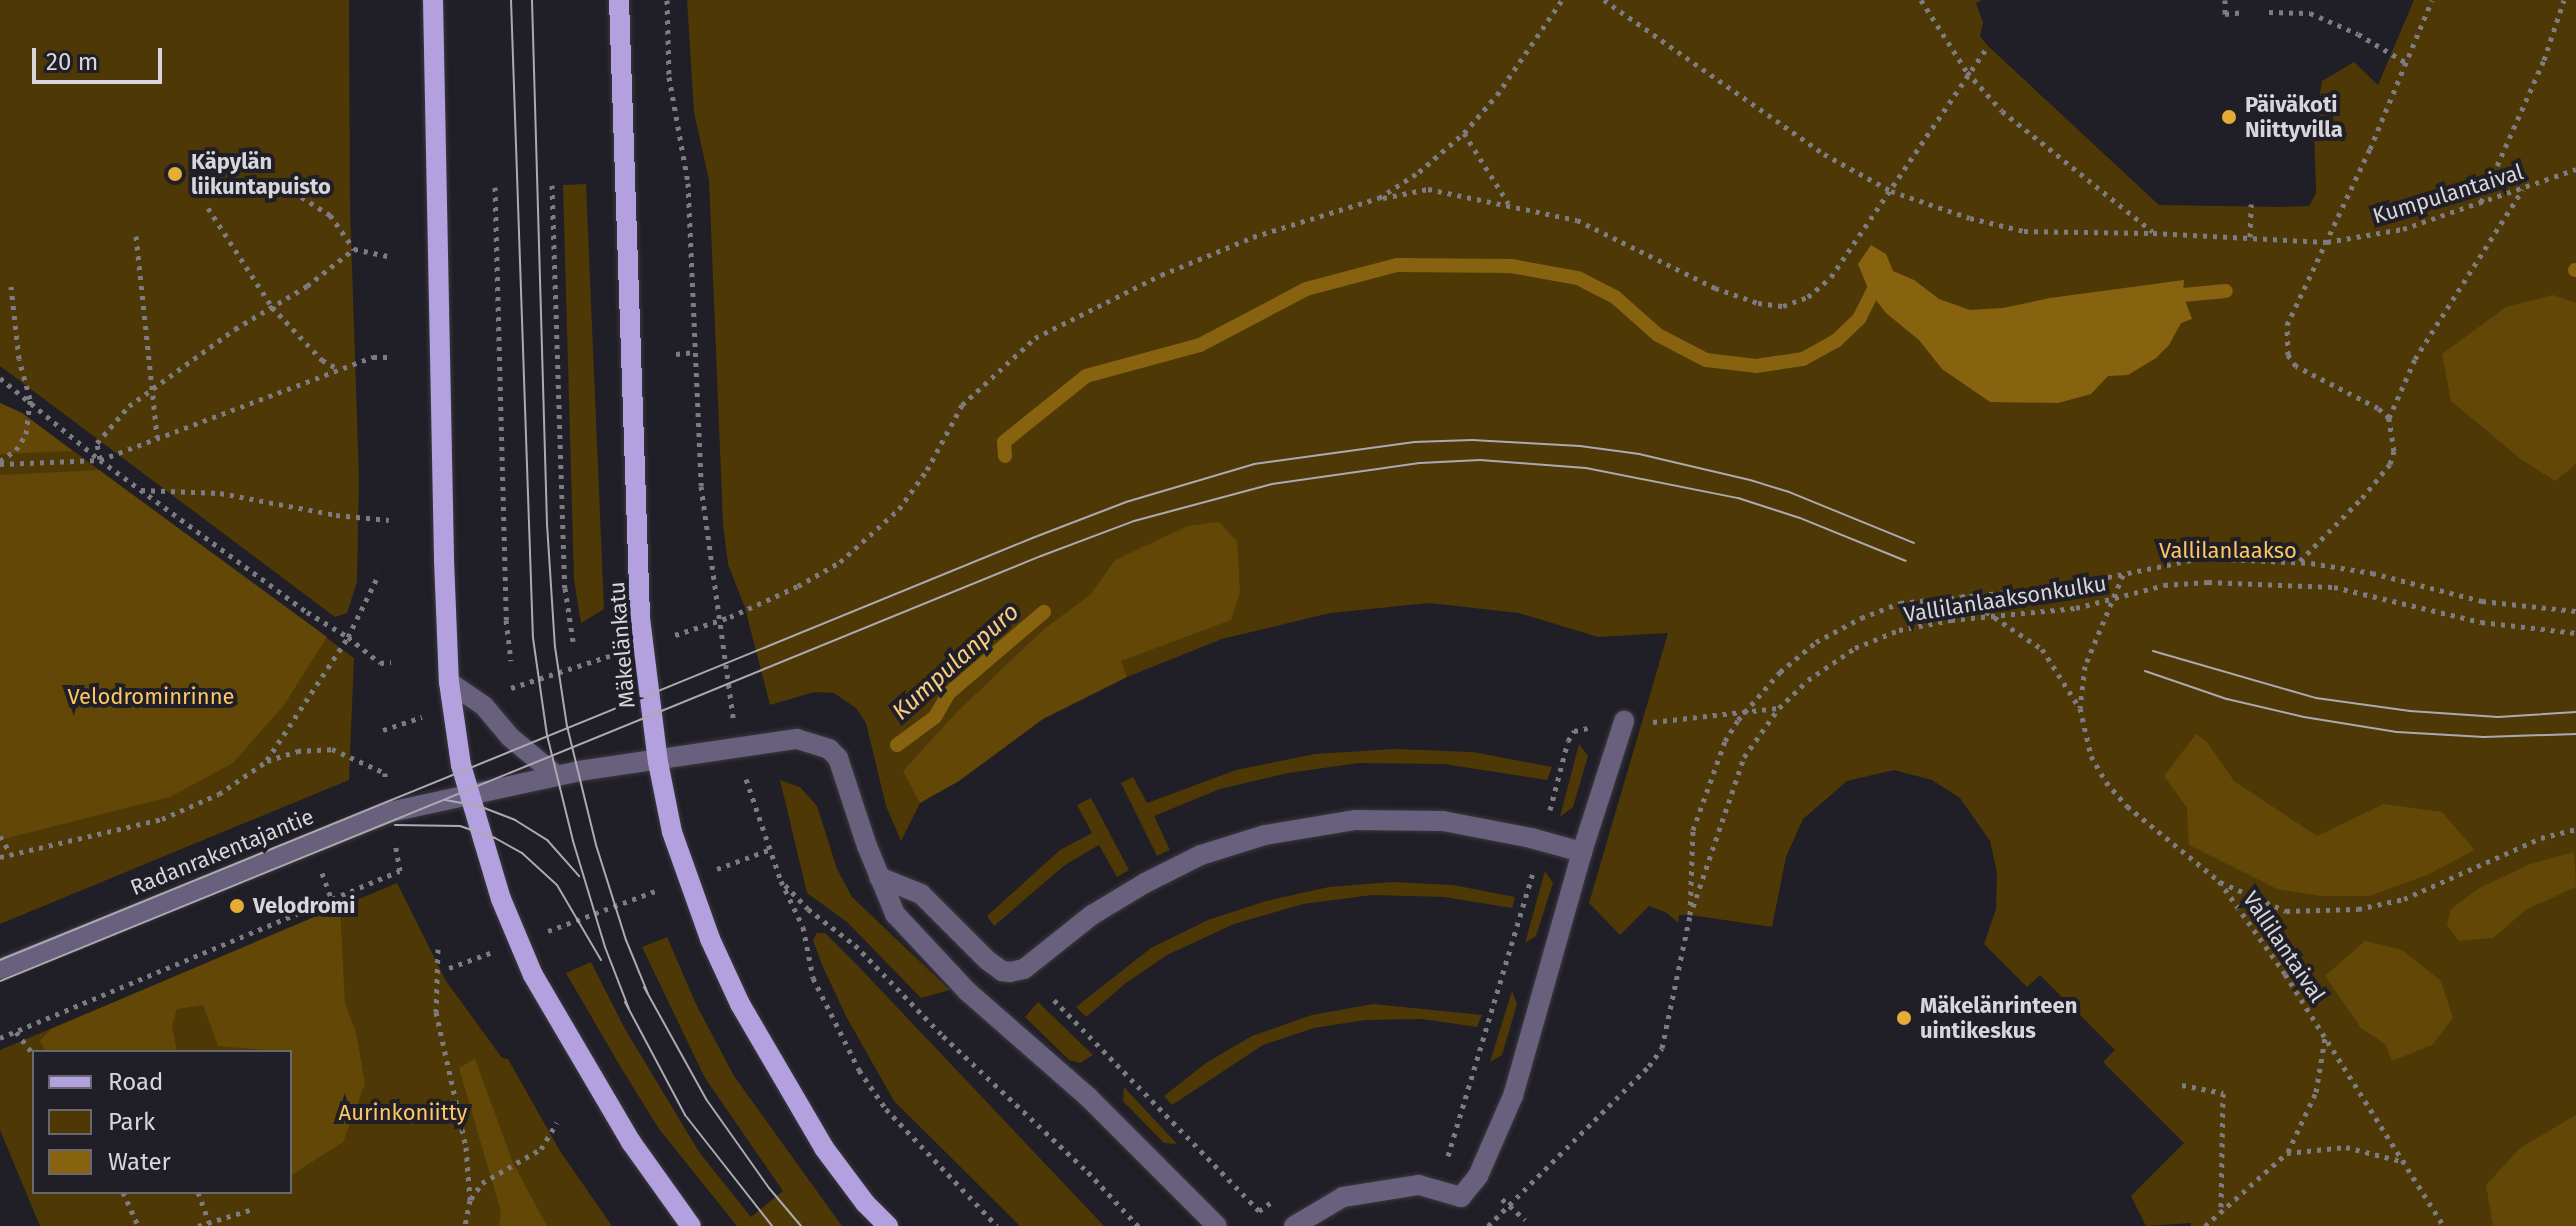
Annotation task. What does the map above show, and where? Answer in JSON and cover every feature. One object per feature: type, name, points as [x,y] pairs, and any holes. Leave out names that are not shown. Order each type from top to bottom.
[{"type":"main road","points":[[433,0],[436,264],[449,682],[468,794],[533,975],[631,1142],[691,1226]]},
{"type":"main road","name":"Mäkelänkatu","points":[[619,0],[644,645],[658,762],[672,832],[740,1004],[824,1148],[865,1203],[888,1226]]},
{"type":"lane","points":[[449,682],[476,699],[510,737],[557,776]]},
{"type":"lane","points":[[1294,1226],[1343,1197],[1419,1185],[1461,1197],[1478,1176],[1513,1096],[1582,852],[1624,721]]},
{"type":"lane","name":"Radanrakentajantie","points":[[0,969],[362,821],[468,794],[557,776],[797,739],[829,749],[838,758],[848,778],[879,877],[895,914],[967,991],[1088,1097],[1217,1226]]},
{"type":"lane","points":[[879,877],[921,894],[1002,971],[1024,969],[1092,915],[1145,883],[1201,855],[1265,835],[1356,820],[1443,821],[1582,852]]},
{"type":"path","points":[[667,0],[669,77],[688,183],[701,486],[718,593]]},
{"type":"path","points":[[1379,198],[1419,172],[1464,133],[1497,95],[1562,0]]},
{"type":"path","name":"Kumpulantaival","points":[[1604,0],[1824,154],[1891,191],[1970,218],[2024,231],[2153,233],[2327,242],[2403,229],[2576,169]]},
{"type":"path","points":[[1921,0],[1967,72],[2002,111],[2153,233]]},
{"type":"path","points":[[2225,0],[2225,14],[2245,12]]},
{"type":"path","points":[[2389,418],[2378,408],[2312,377],[2288,355],[2287,325],[2327,242],[2432,0]]},
{"type":"path","points":[[2481,202],[2544,60],[2564,0]]},
{"type":"path","points":[[2269,12],[2310,13],[2358,34],[2405,62]]},
{"type":"path","points":[[476,699],[730,617],[798,586],[840,562],[899,509],[927,470],[962,405],[1035,338],[1161,275],[1253,237],[1379,198],[1428,189],[1509,204],[1577,220],[1715,288],[1758,303],[1783,306],[1808,297],[1831,277],[1934,129],[1967,72],[1988,46]]},
{"type":"path","points":[[1464,133],[1509,204]]},
{"type":"path","points":[[276,181],[330,215],[354,249],[387,256]]},
{"type":"path","points":[[552,185],[565,588],[573,641]]},
{"type":"path","points":[[495,187],[506,620],[511,661]]},
{"type":"path","points":[[2300,561],[2362,498],[2390,464],[2394,451],[2389,418],[2415,359],[2523,189]]},
{"type":"path","points":[[2250,237],[2251,204]]},
{"type":"path","points":[[208,208],[272,307],[322,360],[339,370]]},
{"type":"path","points":[[136,236],[157,437]]},
{"type":"path","points":[[100,460],[97,443],[129,406],[235,329],[307,286],[354,249]]},
{"type":"path","points":[[0,463],[16,450],[26,434],[30,399],[19,359],[11,286]]},
{"type":"path","points":[[676,354],[695,352]]},
{"type":"path","points":[[0,463],[100,460],[373,357],[387,357]]},
{"type":"path","points":[[0,378],[30,399],[100,460],[307,612],[348,637],[380,663],[391,662]]},
{"type":"path","points":[[140,490],[220,493],[336,515],[389,520]]},
{"type":"path","points":[[1488,1226],[1649,1066],[1662,1048],[1690,915],[1693,830],[1725,741],[1780,672],[1816,642],[1900,603],[2059,587],[2201,558],[2300,561],[2372,573],[2482,601],[2576,611]]},
{"type":"path","points":[[267,761],[348,637],[379,574]]},
{"type":"path","name":"Vallilantaival","points":[[2123,574],[2085,666],[2080,708],[2091,756],[2106,782],[2163,837],[2219,881],[2325,1038],[2444,1226]]},
{"type":"path","name":"Vallilanlaaksonkulku","points":[[1690,915],[1744,757],[1779,708],[1808,680],[1855,648],[1899,630],[1951,620],[2111,600],[2164,585],[2208,582],[2334,587],[2481,622],[2576,633]]},
{"type":"path","name":"Vallilantaival","points":[[1960,595],[2042,649],[2080,708]]},
{"type":"path","points":[[383,730],[453,707]]},
{"type":"path","points":[[1646,723],[1779,708]]},
{"type":"path","points":[[1448,1157],[1542,841],[1568,741],[1574,731],[1624,721]]},
{"type":"path","points":[[0,857],[102,836],[162,819],[219,794],[267,761],[297,751],[332,749],[385,773]]},
{"type":"path","points":[[2219,881],[2286,911],[2358,909],[2404,899],[2541,838],[2576,829]]},
{"type":"path","points":[[0,836],[11,854]]},
{"type":"path","points":[[449,968],[771,849],[781,881],[803,927],[813,978],[859,1070],[886,1109],[997,1226]]},
{"type":"path","points":[[0,1038],[400,871]]},
{"type":"path","points":[[321,872],[332,900]]},
{"type":"path","points":[[781,881],[808,909],[855,945],[943,1036],[1088,1172],[1138,1226]]},
{"type":"path","points":[[438,949],[436,1012],[466,1147],[470,1200],[465,1226]]},
{"type":"path","points":[[1054,1000],[1259,1211],[1282,1194]]},
{"type":"path","points":[[16,1032],[32,1052]]},
{"type":"path","points":[[2205,1226],[2221,1208],[2287,1153],[2304,1124],[2316,1092],[2325,1038]]},
{"type":"path","points":[[2182,1085],[2223,1093],[2221,1208]]},
{"type":"path","points":[[470,1200],[482,1183],[541,1149],[557,1122]]},
{"type":"path","points":[[2287,1153],[2346,1147],[2405,1162]]},
{"type":"path","points":[[1435,1156],[1448,1157],[1478,1176],[1525,1220]]},
{"type":"path","points":[[124,1194],[138,1226]]},
{"type":"path","points":[[199,1194],[209,1223]]},
{"type":"path","points":[[198,1226],[253,1209]]},
{"type":"green space","points":[[0,0],[349,0],[350,207],[359,478],[357,582],[347,613],[335,617],[0,366]]},
{"type":"green space","name":"Vallilanlaakso","points":[[687,0],[1982,0],[1976,3],[1983,23],[1980,36],[1988,46],[2159,205],[2281,207],[2309,206],[2316,193],[2314,133],[2322,81],[2354,62],[2378,85],[2414,0],[2576,0],[2576,1226],[2191,1226],[2191,1223],[2146,1226],[2131,1196],[2184,1143],[2103,1062],[2115,1050],[2040,975],[2027,987],[1984,944],[1996,909],[1997,873],[1990,841],[1960,798],[1932,780],[1894,770],[1847,781],[1803,819],[1786,857],[1772,927],[1690,915],[1679,915],[1678,923],[1667,913],[1649,906],[1620,935],[1589,903],[1668,633],[1598,637],[1519,613],[1429,603],[1330,613],[1222,639],[1127,677],[1122,666],[1107,672],[920,803],[901,841],[886,806],[866,723],[856,708],[834,693],[814,692],[770,705],[745,608],[728,564],[723,524],[709,180],[694,112]]},
{"type":"green space","points":[[586,184],[604,609],[581,623],[574,580],[563,185]]},
{"type":"green space","points":[[2553,295],[2576,303],[2576,464],[2555,481],[2522,460],[2451,401],[2442,354],[2506,307]]},
{"type":"green space","name":"Velodrominrinne","points":[[0,403],[22,413],[354,658],[349,780],[0,924]]},
{"type":"green space","points":[[0,403],[22,413],[73,451],[0,454]]},
{"type":"green space","name":"Velodrominrinne","points":[[99,470],[327,637],[284,705],[233,763],[170,797],[0,840],[0,475]]},
{"type":"green space","points":[[1219,522],[1237,541],[1240,592],[1231,620],[1121,661],[1127,677],[1043,719],[959,781],[920,803],[903,771],[956,713],[1044,629],[1090,595],[1115,560],[1188,526]]},
{"type":"green space","points":[[2196,734],[2207,742],[2234,781],[2317,836],[2384,804],[2442,812],[2475,850],[2427,875],[2369,896],[2321,896],[2277,889],[2189,845],[2187,808],[2164,776]]},
{"type":"green space","points":[[1579,744],[1588,756],[1573,807],[1560,817]]},
{"type":"green space","points":[[1395,749],[1473,752],[1552,767],[1547,780],[1444,764],[1359,763],[1288,773],[1220,789],[1154,816],[1170,850],[1157,856],[1121,783],[1133,777],[1147,803],[1236,770],[1315,754]]},
{"type":"green space","points":[[780,780],[800,787],[817,806],[837,869],[852,897],[950,990],[921,998],[847,922],[807,893]]},
{"type":"green space","points":[[1091,798],[1129,870],[1117,877],[1099,845],[1065,865],[994,926],[987,916],[1060,850],[1092,833],[1077,805]]},
{"type":"green space","points":[[2574,852],[2576,887],[2527,909],[2493,938],[2459,941],[2447,925],[2451,909],[2479,888],[2530,864]]},
{"type":"green space","points":[[1545,871],[1553,883],[1536,936],[1525,943]]},
{"type":"green space","points":[[1392,882],[1453,885],[1515,897],[1512,908],[1444,897],[1372,895],[1303,904],[1234,924],[1167,955],[1126,983],[1086,1017],[1076,1007],[1151,948],[1208,920],[1266,901],[1329,887]]},
{"type":"green space","name":"Aurinkoniitty","points":[[397,883],[446,981],[502,1058],[508,1059],[560,1151],[612,1226],[40,1226],[0,1130],[0,1050]]},
{"type":"green space","points":[[340,906],[345,1004],[356,1032],[365,1084],[343,1142],[292,1175],[292,1050],[218,1046],[203,1005],[177,1009],[172,1026],[177,1050],[45,1050],[40,1041],[51,1029]]},
{"type":"green space","points":[[817,933],[825,933],[859,967],[1104,1226],[1020,1226],[894,1101],[847,1018],[822,965],[813,940]]},
{"type":"green space","points":[[667,937],[696,1004],[734,1076],[842,1226],[737,1226],[659,1129],[566,973],[591,962],[625,1029],[699,1152],[751,1217],[783,1191],[705,1078],[642,947]]},
{"type":"green space","points":[[2365,941],[2402,950],[2441,981],[2453,1018],[2432,1045],[2392,1061],[2385,1044],[2361,1028],[2325,976]]},
{"type":"green space","points":[[1512,991],[1517,1004],[1502,1055],[1490,1062]]},
{"type":"green space","points":[[1038,1002],[1093,1055],[1080,1063],[1069,1060],[1025,1017]]},
{"type":"green space","points":[[1373,1004],[1482,1015],[1477,1027],[1422,1019],[1365,1020],[1314,1028],[1263,1045],[1172,1105],[1164,1096],[1206,1063],[1252,1036],[1312,1015]]},
{"type":"green space","points":[[475,1059],[513,1163],[547,1226],[499,1226],[501,1212],[459,1068]]},
{"type":"green space","points":[[1124,1087],[1177,1144],[1164,1143],[1123,1101]]},
{"type":"green space","points":[[2576,1115],[2576,1226],[2493,1226],[2486,1185],[2520,1148]]},
{"type":"water","points":[[1871,245],[1886,254],[1893,271],[1914,280],[1939,299],[1970,310],[2003,308],[2050,298],[2184,280],[2183,295],[2192,319],[2181,323],[2169,345],[2156,358],[2128,375],[2108,376],[2091,394],[2058,403],[1990,402],[1942,369],[1919,340],[1886,313],[1869,291],[1858,264]]},
{"type":"waterway","name":"Kumpulanpuro","points":[[1005,456],[1004,442],[1086,376],[1200,345],[1306,289],[1397,265],[1511,266],[1578,278],[1615,297],[1658,335],[1706,360],[1756,366],[1803,359],[1836,341],[1859,319],[1879,279]]},
{"type":"waterway","name":"Kumpulanpuro","points":[[2167,302],[2183,295],[2226,291]]},
{"type":"waterway","name":"Kumpulanpuro","points":[[897,745],[935,717],[949,693],[1044,612]]},
{"type":"tram line","points":[[511,0],[533,638],[547,735],[573,841],[605,947],[629,1009]]},
{"type":"tram line","points":[[532,0],[547,524],[555,647],[567,726],[596,845],[626,940],[648,994]]},
{"type":"tram line","points":[[0,960],[1035,537],[1126,502],[1254,464],[1414,442],[1472,440],[1580,446],[1639,454],[1750,480],[1789,492],[1914,543]]},
{"type":"tram line","points":[[0,981],[1041,556],[1134,521],[1272,484],[1420,463],[1480,460],[1586,468],[1738,498],[1800,518],[1906,561]]},
{"type":"tram line","points":[[2153,651],[2316,698],[2410,711],[2498,717],[2576,712]]},
{"type":"tram line","points":[[2145,671],[2227,699],[2304,717],[2397,732],[2484,737],[2576,734]]},
{"type":"tram line","points":[[445,800],[479,806],[515,820],[548,841],[579,876]]},
{"type":"tram line","points":[[395,825],[460,826],[495,838],[522,853],[557,885],[601,960]]},
{"type":"tram line","points":[[644,987],[706,1099],[769,1188],[801,1226]]},
{"type":"tram line","points":[[625,1002],[685,1115],[772,1226]]},
{"type":"place","name":"Päiväkoti Niittyvilla","points":[[2229,117]]},
{"type":"place","name":"Käpylän liikuntapuisto","points":[[175,174]]},
{"type":"place","name":"Velodromi","points":[[237,906]]},
{"type":"place","name":"Mäkelänrinteen uintikeskus","points":[[1904,1018]]}]
